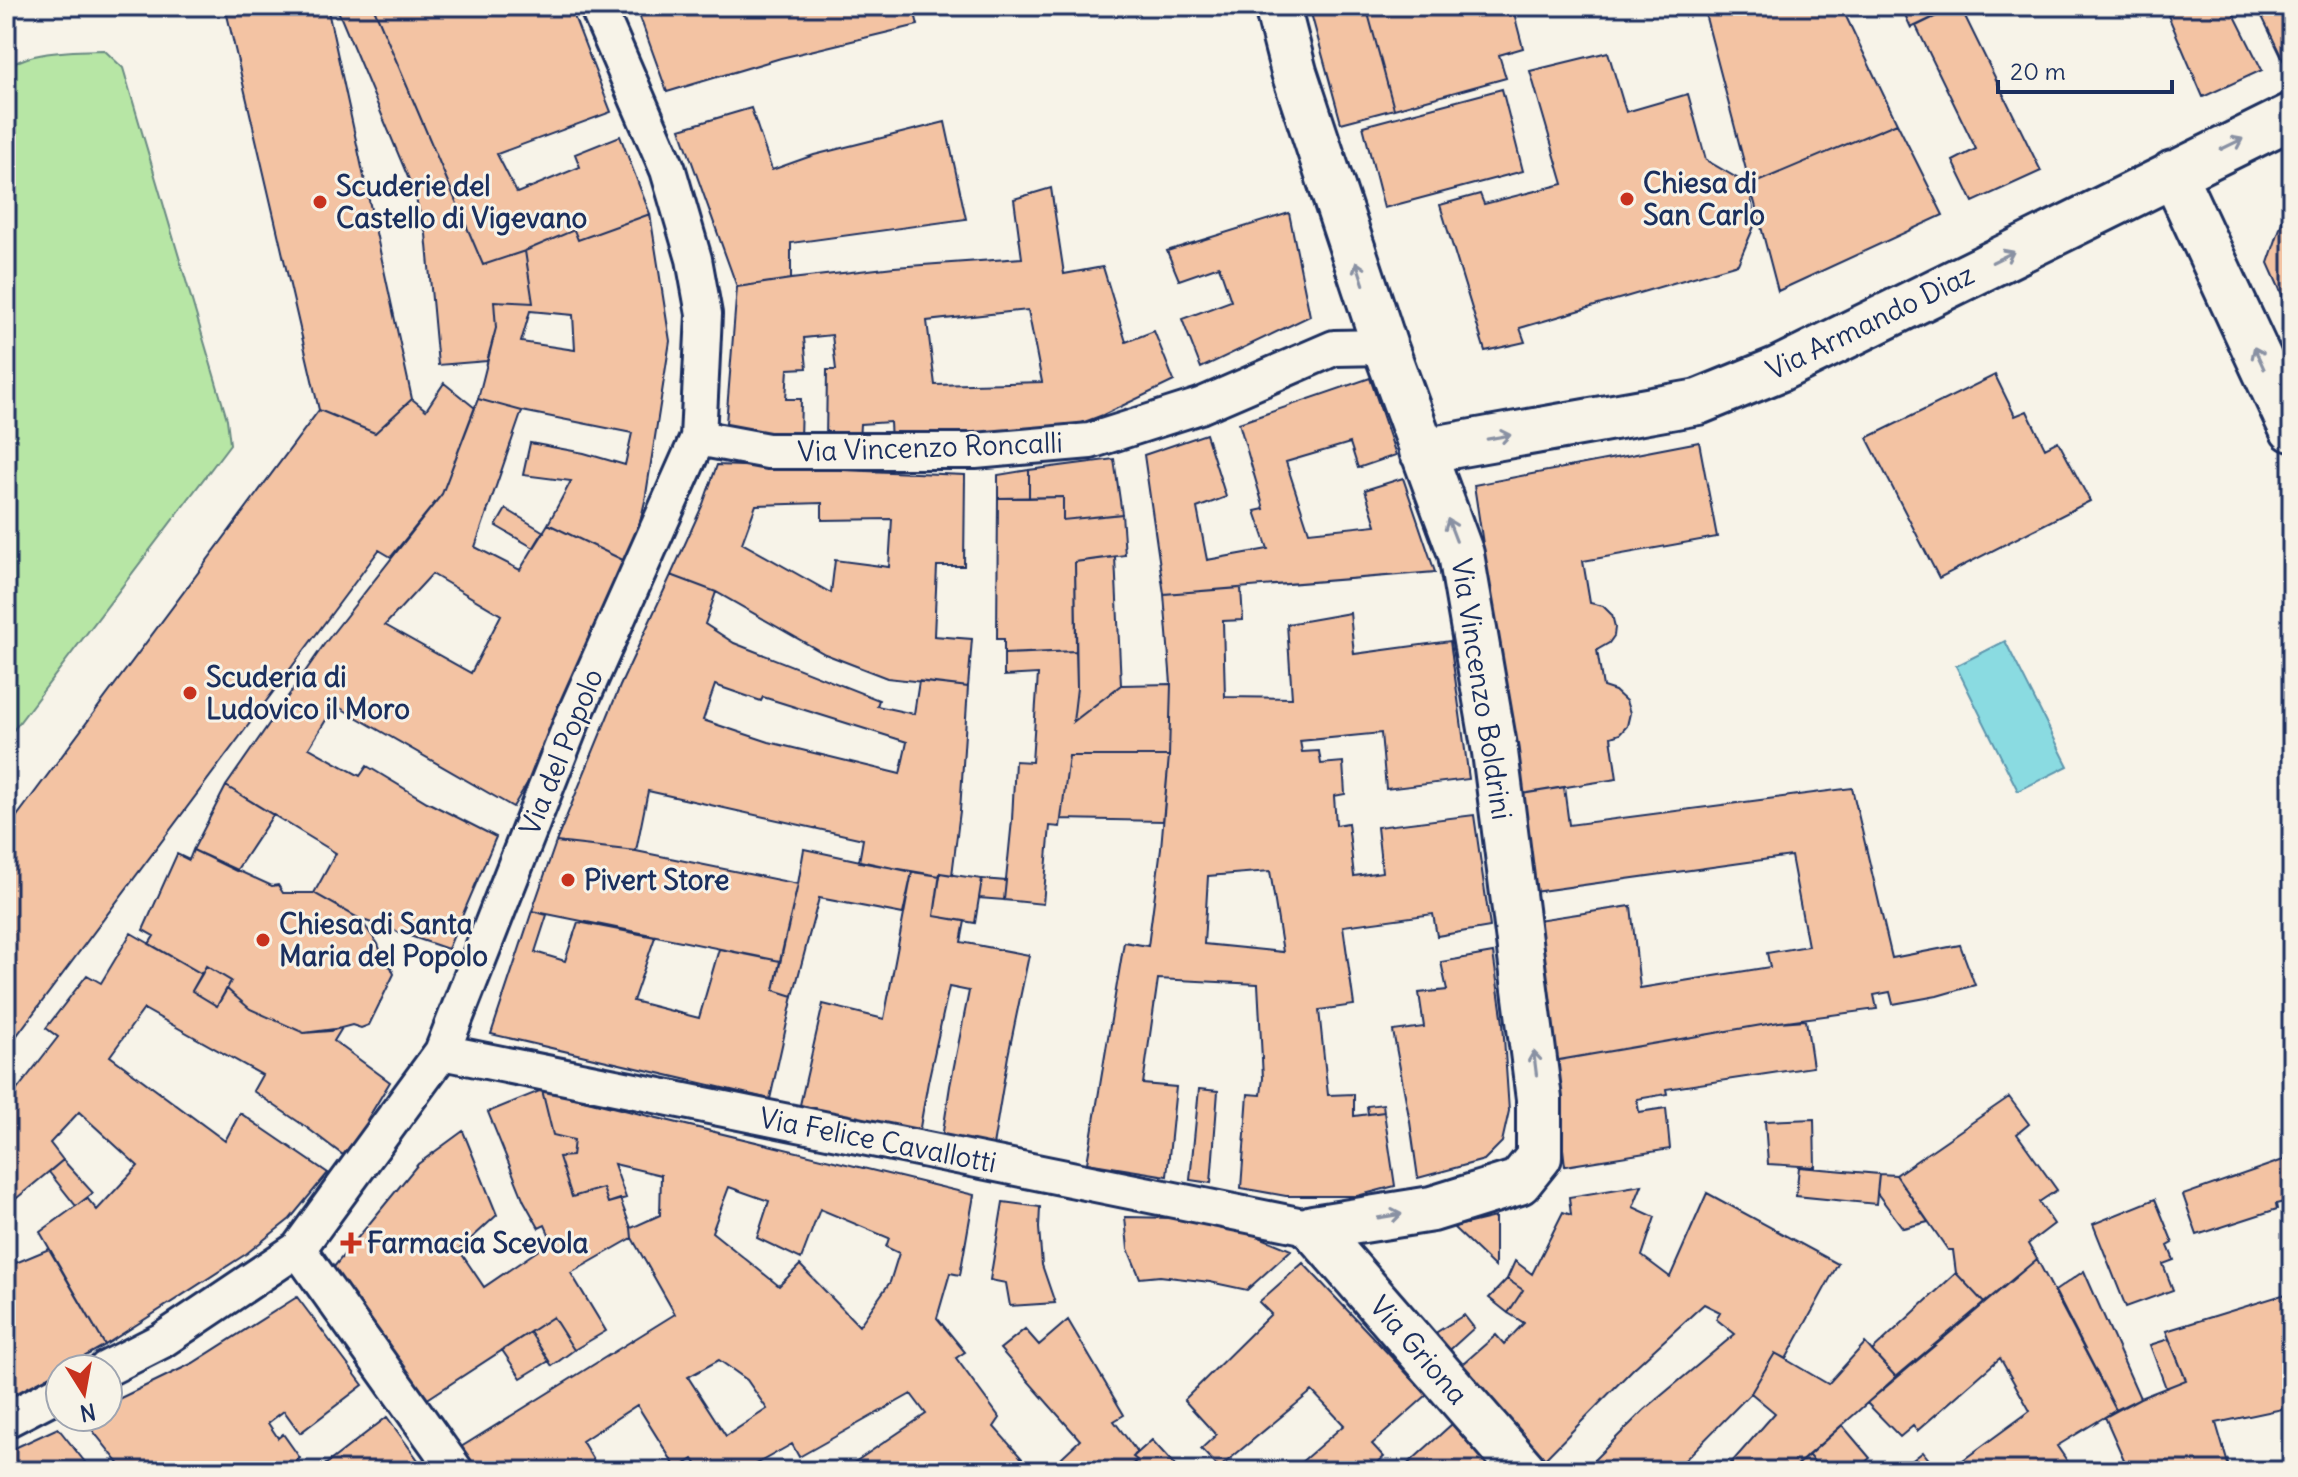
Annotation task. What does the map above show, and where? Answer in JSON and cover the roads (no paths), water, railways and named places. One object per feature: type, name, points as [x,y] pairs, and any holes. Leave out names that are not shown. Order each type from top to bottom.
[{"type":"street","name":"Via del Popolo","points":[[124,1360],[161,1341],[298,1249],[442,1052],[575,714],[698,438],[704,314],[694,259],[668,170],[597,6]]},
{"type":"street","name":"Via Vincenzo Boldrini","points":[[1277,6],[1294,72],[1385,347],[1461,554],[1490,722],[1539,1099],[1539,1157],[1519,1182],[1432,1209],[1313,1228]]},
{"type":"street","name":"Via Armando Diaz","points":[[1422,451],[1698,402],[1779,369],[2292,116]]},
{"type":"street","points":[[2173,173],[2292,429]]},
{"type":"street","name":"Via Vincenzo Roncalli","points":[[698,438],[768,451],[975,451],[1090,441],[1200,406],[1334,348],[1385,347]]},
{"type":"street","name":"Via Felice Cavallotti","points":[[442,1052],[1313,1228]]},
{"type":"street","name":"Via Griona","points":[[1313,1228],[1524,1471]]},
{"type":"street","points":[[298,1249],[456,1471]]},
{"type":"street","points":[[6,1420],[44,1400]]},
{"type":"water","points":[[2005,641],[2068,766],[2018,791],[1956,666]]},
{"type":"place","name":"Chiesa di San Carlo","points":[[1627,199]]},
{"type":"place","name":"Scuderie del Castello di Vigevano","points":[[320,202]]},
{"type":"place","name":"Scuderia di Ludovico il Moro","points":[[190,693]]},
{"type":"place","name":"Pivert Store","points":[[568,880]]},
{"type":"place","name":"Chiesa di Santa Maria del Popolo","points":[[263,940]]},
{"type":"place","name":"Farmacia Scevola","points":[[351,1243]]}]
